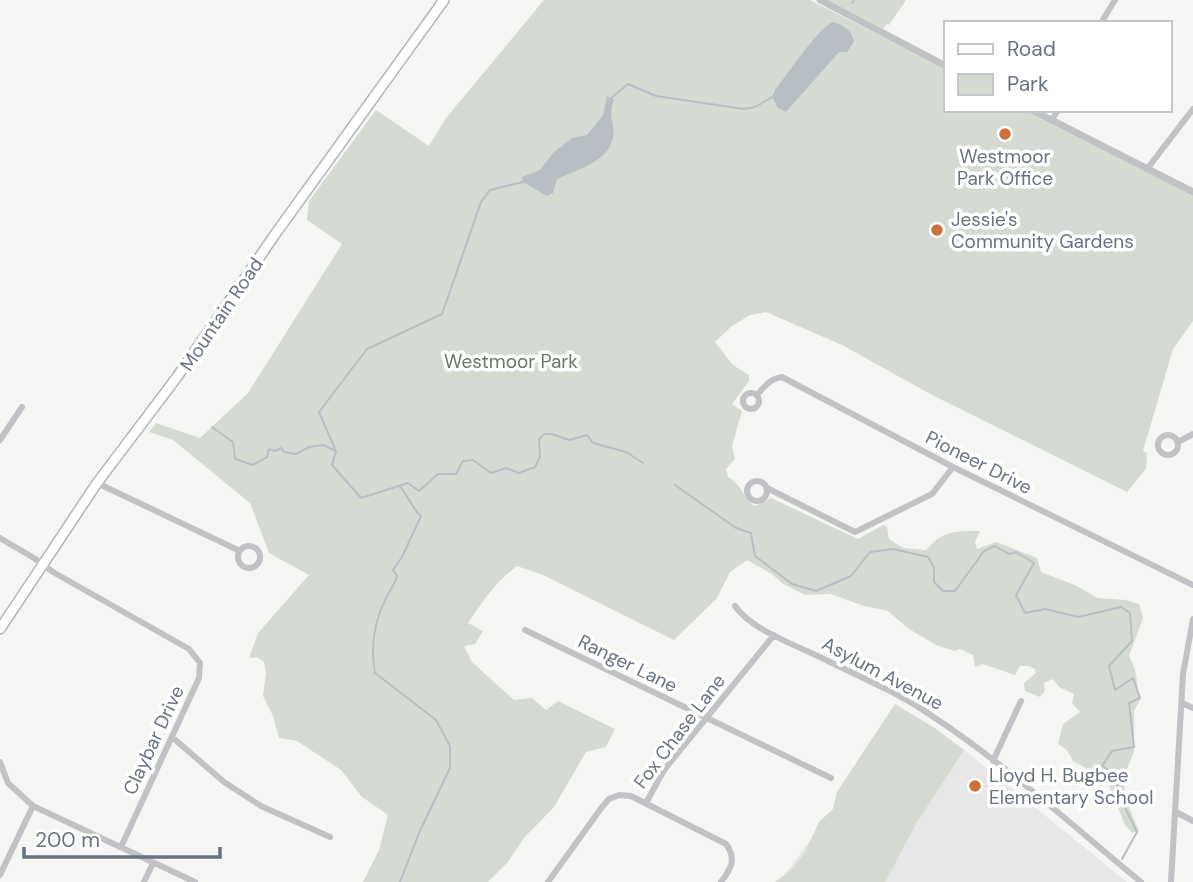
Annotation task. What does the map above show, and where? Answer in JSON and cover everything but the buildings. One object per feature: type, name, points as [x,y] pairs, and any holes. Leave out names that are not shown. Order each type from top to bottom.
[{"type":"main road","name":"Mountain Road","points":[[0,629],[97,483],[177,377],[443,0]]},
{"type":"street","points":[[820,0],[944,65]]},
{"type":"street","points":[[1102,21],[1115,0]]},
{"type":"street","points":[[1147,169],[1193,109]]},
{"type":"street","points":[[1036,112],[1193,192]]},
{"type":"street","points":[[1052,120],[1057,112]]},
{"type":"street","name":"Pioneer Drive","points":[[757,396],[769,382],[782,377],[953,467],[1193,585]]},
{"type":"street","points":[[0,440],[22,407]]},
{"type":"street","points":[[1178,442],[1193,434]]},
{"type":"street","points":[[767,488],[855,532],[932,494],[953,467]]},
{"type":"street","points":[[97,483],[240,551]]},
{"type":"street","points":[[0,538],[43,564]]},
{"type":"street","name":"Claybar Drive","points":[[43,564],[190,649],[197,656],[200,666],[199,678],[121,847]]},
{"type":"street","name":"Asylum Avenue","points":[[735,606],[747,619],[774,635],[912,703],[993,761],[1142,882]]},
{"type":"street","points":[[1171,882],[1182,703],[1187,645],[1193,619]]},
{"type":"street","name":"Ranger Lane","points":[[524,630],[831,778]]},
{"type":"street","name":"Fox Chase Lane","points":[[548,882],[609,799],[628,795],[646,803],[664,770],[774,635]]},
{"type":"street","points":[[993,761],[1021,701]]},
{"type":"street","points":[[1182,703],[1193,708]]},
{"type":"street","points":[[172,737],[224,782],[261,806],[330,837]]},
{"type":"street","points":[[0,762],[8,783],[33,806],[195,882]]},
{"type":"street","points":[[646,803],[726,844],[732,852],[733,863],[721,882]]},
{"type":"street","points":[[0,875],[33,806]]},
{"type":"street","points":[[1176,812],[1193,821]]},
{"type":"street","points":[[144,882],[153,863]]},
{"type":"shaded area","points":[[833,22],[846,29],[854,42],[847,52],[839,52],[786,112],[778,108],[772,97],[775,90],[811,42]]},
{"type":"shaded area","points":[[607,96],[614,100],[611,112],[614,133],[605,153],[590,164],[557,179],[553,193],[547,196],[523,182],[522,177],[540,170],[553,153],[572,138],[587,135],[603,115]]},
{"type":"shaded area","points":[[907,711],[964,750],[1127,882],[779,882]]},
{"type":"green space","name":"Westmoor Park","points":[[544,0],[810,0],[944,68],[944,112],[1031,112],[1193,195],[1193,321],[1173,349],[1143,451],[1147,453],[1146,469],[1127,492],[932,395],[842,345],[766,312],[750,315],[732,326],[715,342],[733,365],[749,375],[749,381],[732,404],[742,411],[732,446],[735,459],[726,469],[728,477],[755,506],[771,498],[858,539],[883,525],[887,527],[889,539],[903,548],[926,550],[944,535],[980,531],[975,542],[977,549],[996,542],[1037,558],[1041,572],[1077,586],[1097,598],[1126,600],[1139,604],[1143,618],[1129,656],[1135,669],[1140,700],[1134,711],[1134,752],[1126,771],[1124,795],[1139,831],[1132,833],[1125,825],[1108,783],[1089,782],[1093,772],[1073,761],[1067,750],[1058,744],[1063,724],[1080,712],[1072,703],[1074,694],[1059,687],[1053,679],[1044,683],[1045,691],[1040,697],[1025,691],[1024,683],[1036,673],[1035,669],[1028,666],[1020,666],[1015,675],[983,664],[975,667],[973,655],[960,649],[955,651],[938,646],[909,629],[888,611],[831,594],[805,595],[747,560],[730,572],[717,598],[674,640],[543,575],[517,566],[496,585],[468,623],[483,631],[475,644],[464,646],[472,662],[514,700],[532,698],[546,710],[558,701],[615,729],[606,747],[586,752],[554,807],[488,882],[363,882],[379,850],[388,815],[362,797],[341,770],[297,741],[279,738],[273,716],[263,696],[266,674],[264,662],[257,657],[249,658],[258,633],[309,575],[269,553],[250,503],[173,440],[149,432],[156,423],[200,438],[248,393],[342,244],[307,220],[309,201],[376,110],[429,146],[446,118]]},
{"type":"green space","points":[[827,0],[906,0],[889,25],[883,29]]},
{"type":"green space","points":[[895,704],[964,750],[917,822],[885,882],[775,882],[792,869],[804,854],[819,822],[833,809],[837,792]]},
{"type":"waterway","points":[[610,99],[628,84],[656,96],[744,109],[755,107],[774,96]]},
{"type":"waterway","points":[[523,182],[490,190],[481,202],[442,314],[367,349],[319,412],[336,451],[332,465],[361,498],[408,483],[419,491],[438,474],[456,474],[463,461],[473,460],[491,473],[506,468],[519,473],[535,467],[540,457],[539,439],[544,434],[569,440],[587,435],[593,443],[626,452],[643,463]]},
{"type":"waterway","points":[[212,427],[233,442],[235,459],[253,465],[267,457],[269,449],[275,451],[281,448],[284,452],[296,454],[309,447],[323,445],[336,451]]},
{"type":"waterway","points":[[675,485],[736,528],[751,533],[755,556],[792,584],[816,591],[851,576],[870,552],[893,549],[928,557],[934,567],[934,582],[943,591],[955,591],[984,551],[995,546],[1009,554],[1016,552],[1034,563],[1016,595],[1025,613],[1045,609],[1078,617],[1121,607],[1130,613],[1132,641],[1109,666],[1115,690],[1133,678],[1140,698],[1129,703],[1134,747],[1112,751],[1102,766],[1118,776],[1117,791],[1137,832],[1122,859]]},
{"type":"waterway","points":[[400,487],[421,516],[393,570],[397,576],[379,615],[373,643],[375,673],[436,720],[450,746],[450,768],[419,833],[400,882]]},
{"type":"place","name":"Westmoor Park Office","points":[[1005,134]]},
{"type":"place","name":"Jessie's Community Gardens","points":[[937,230]]},
{"type":"place","name":"Lloyd H. Bugbee Elementary School","points":[[975,786]]}]
